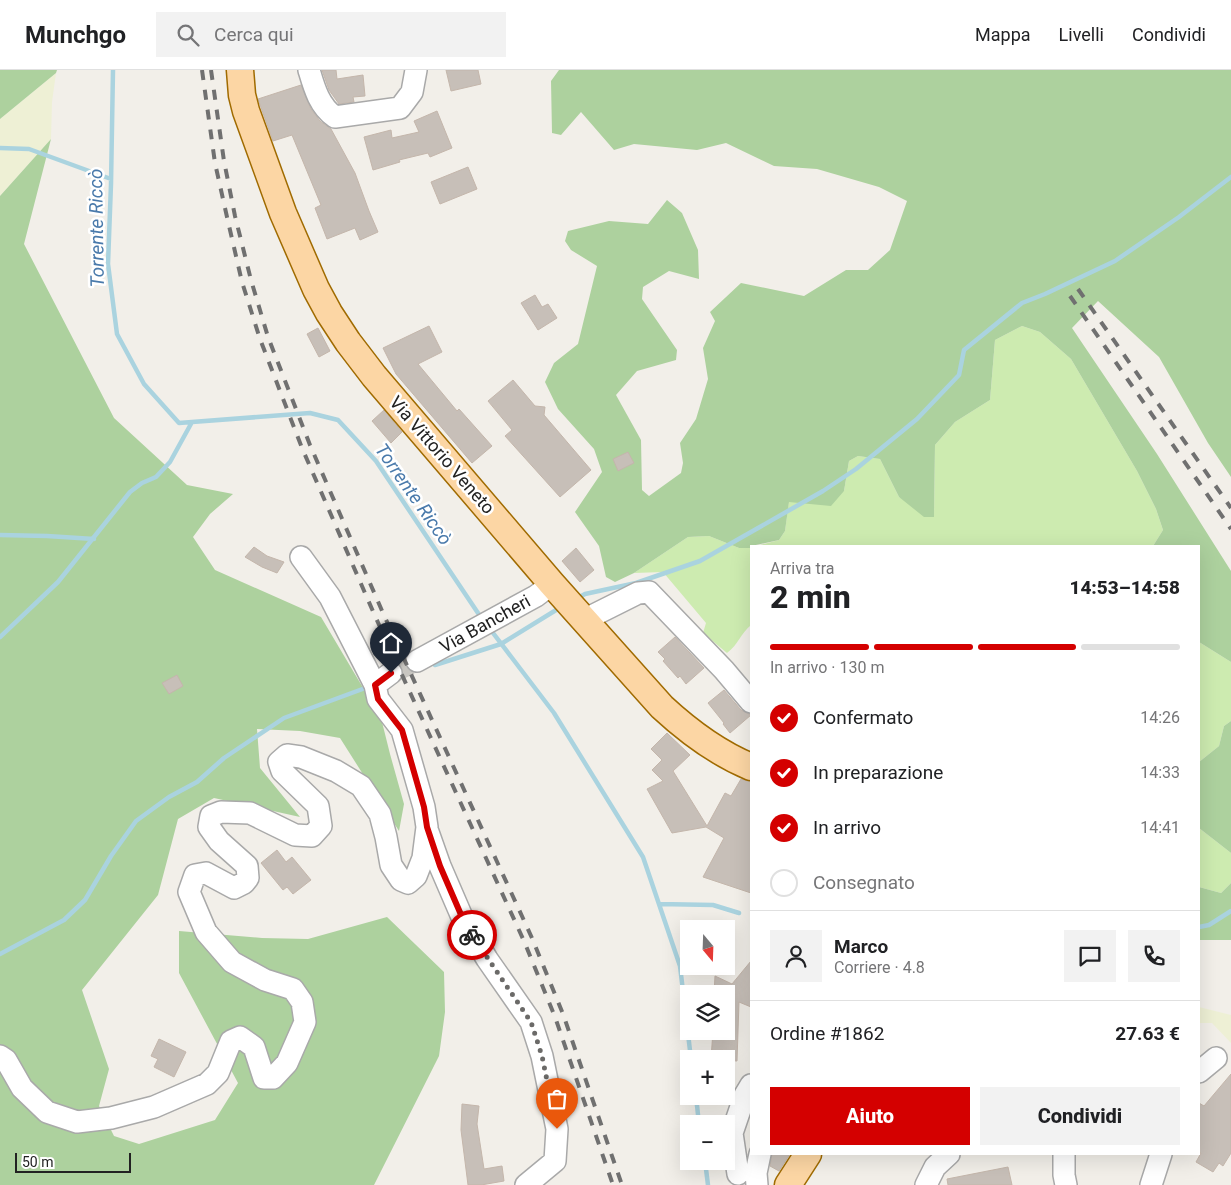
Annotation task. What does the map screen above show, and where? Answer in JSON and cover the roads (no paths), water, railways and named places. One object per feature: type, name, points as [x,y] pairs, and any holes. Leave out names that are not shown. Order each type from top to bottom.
[{"type":"main road","name":"Via Vittorio Veneto","points":[[240,70],[242,95],[250,126],[283,213],[316,289],[348,342],[544,590],[584,620],[662,707],[679,723],[717,750],[750,766]]},
{"type":"main road","points":[[788,1185],[807,1155]]},
{"type":"street","points":[[309,70],[316,94],[328,112],[335,117],[400,108],[412,92],[416,70]]},
{"type":"street","points":[[301,557],[330,597],[363,665],[383,679],[378,699],[402,730],[424,807],[427,827],[440,866],[462,917],[487,959],[531,1022],[542,1056],[557,1129],[555,1161],[526,1185]]},
{"type":"street","name":"Via Bancheri","points":[[417,661],[544,590]]},
{"type":"street","points":[[584,620],[638,593],[649,592],[724,670],[750,701]]},
{"type":"street","points":[[0,1056],[6,1060],[22,1088],[47,1112],[77,1122],[110,1118],[154,1107],[207,1084],[218,1073],[231,1041],[240,1037],[254,1047],[264,1078],[274,1078],[287,1063],[305,1022],[302,1002],[293,988],[265,980],[232,962],[206,932],[189,892],[195,875],[206,873],[234,888],[244,883],[248,878],[247,866],[219,841],[208,827],[211,816],[221,812],[250,813],[295,835],[312,836],[322,826],[318,806],[282,772],[279,762],[287,755],[301,756],[336,771],[361,786],[380,814],[390,865],[401,880],[408,883],[416,876],[423,858],[427,827]]},
{"type":"street","points":[[1200,1071],[1216,1058]]},
{"type":"street","points":[[738,1174],[732,1133],[745,1095],[750,1087]]},
{"type":"street","points":[[757,1185],[756,1173],[760,1155]]},
{"type":"street","points":[[926,1185],[935,1167],[948,1155]]},
{"type":"street","points":[[1064,1155],[1066,1185]]},
{"type":"street","points":[[1151,1185],[1161,1155]]},
{"type":"waterway","name":"Torrente Riccò","points":[[113,70],[108,264],[117,334],[144,384],[179,423],[310,413],[338,420],[376,461],[482,619]]},
{"type":"waterway","points":[[0,148],[29,149],[111,179]]},
{"type":"waterway","points":[[576,599],[585,594],[636,583],[700,561],[823,491],[856,469],[917,419],[959,375],[964,350],[1022,303],[1115,261],[1179,217],[1231,177]]},
{"type":"waterway","points":[[0,637],[58,582],[130,492],[142,483],[156,477],[170,462],[192,422]]},
{"type":"waterway","points":[[0,535],[94,539]]},
{"type":"waterway","name":"Torrente Riccò","points":[[435,665],[501,644],[561,607]]},
{"type":"waterway","name":"Torrente Riccò","points":[[490,629],[554,713],[643,857],[680,966],[690,1050]]},
{"type":"waterway","points":[[0,954],[64,920],[85,900],[111,856],[136,821],[169,797],[197,782],[224,758],[284,718],[368,687]]},
{"type":"waterway","points":[[659,904],[713,905],[739,913]]},
{"type":"waterway","points":[[1200,927],[1209,925],[1231,911]]},
{"type":"waterway","name":"Torrente Riccò","points":[[697,1105],[698,1115]]},
{"type":"waterway","name":"Torrente Riccò","points":[[706,1170],[708,1185]]},
{"type":"tunnel","points":[[391,673],[417,661]]},
{"type":"railway","points":[[202,70],[215,163],[242,282],[260,339],[302,448],[375,616],[524,941],[555,1017],[613,1185]]},
{"type":"railway","points":[[211,70],[224,161],[235,216],[268,337],[310,445],[383,613],[532,938],[563,1014],[622,1185]]},
{"type":"railway","points":[[1078,289],[1231,508]]},
{"type":"railway","points":[[1070,296],[1231,529]]}]
